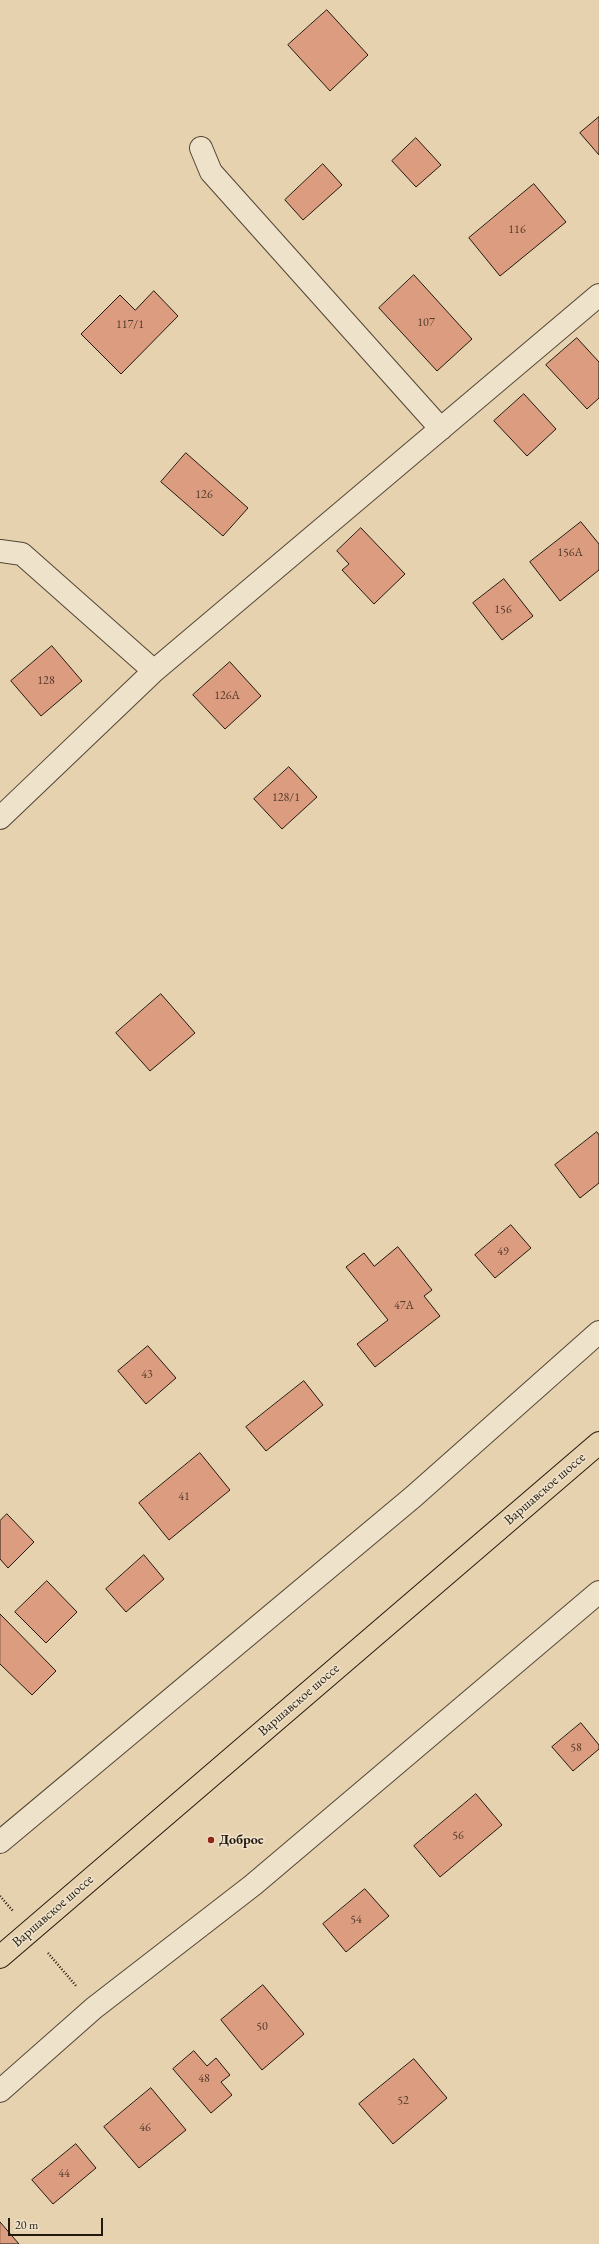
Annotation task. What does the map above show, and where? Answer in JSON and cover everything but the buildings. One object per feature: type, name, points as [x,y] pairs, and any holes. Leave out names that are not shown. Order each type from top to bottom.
[{"type":"main road","name":"Варшавское шоссе","points":[[0,1957],[599,1443]]},
{"type":"street","points":[[201,148],[211,172],[441,429]]},
{"type":"street","points":[[6,812],[154,671],[599,295]]},
{"type":"street","points":[[0,551],[22,554],[154,671]]},
{"type":"street","points":[[0,1842],[412,1497],[599,1332]]},
{"type":"street","points":[[0,2091],[94,2008],[253,1885],[599,1592]]},
{"type":"place","name":"Доброе","points":[[211,1840]]}]
